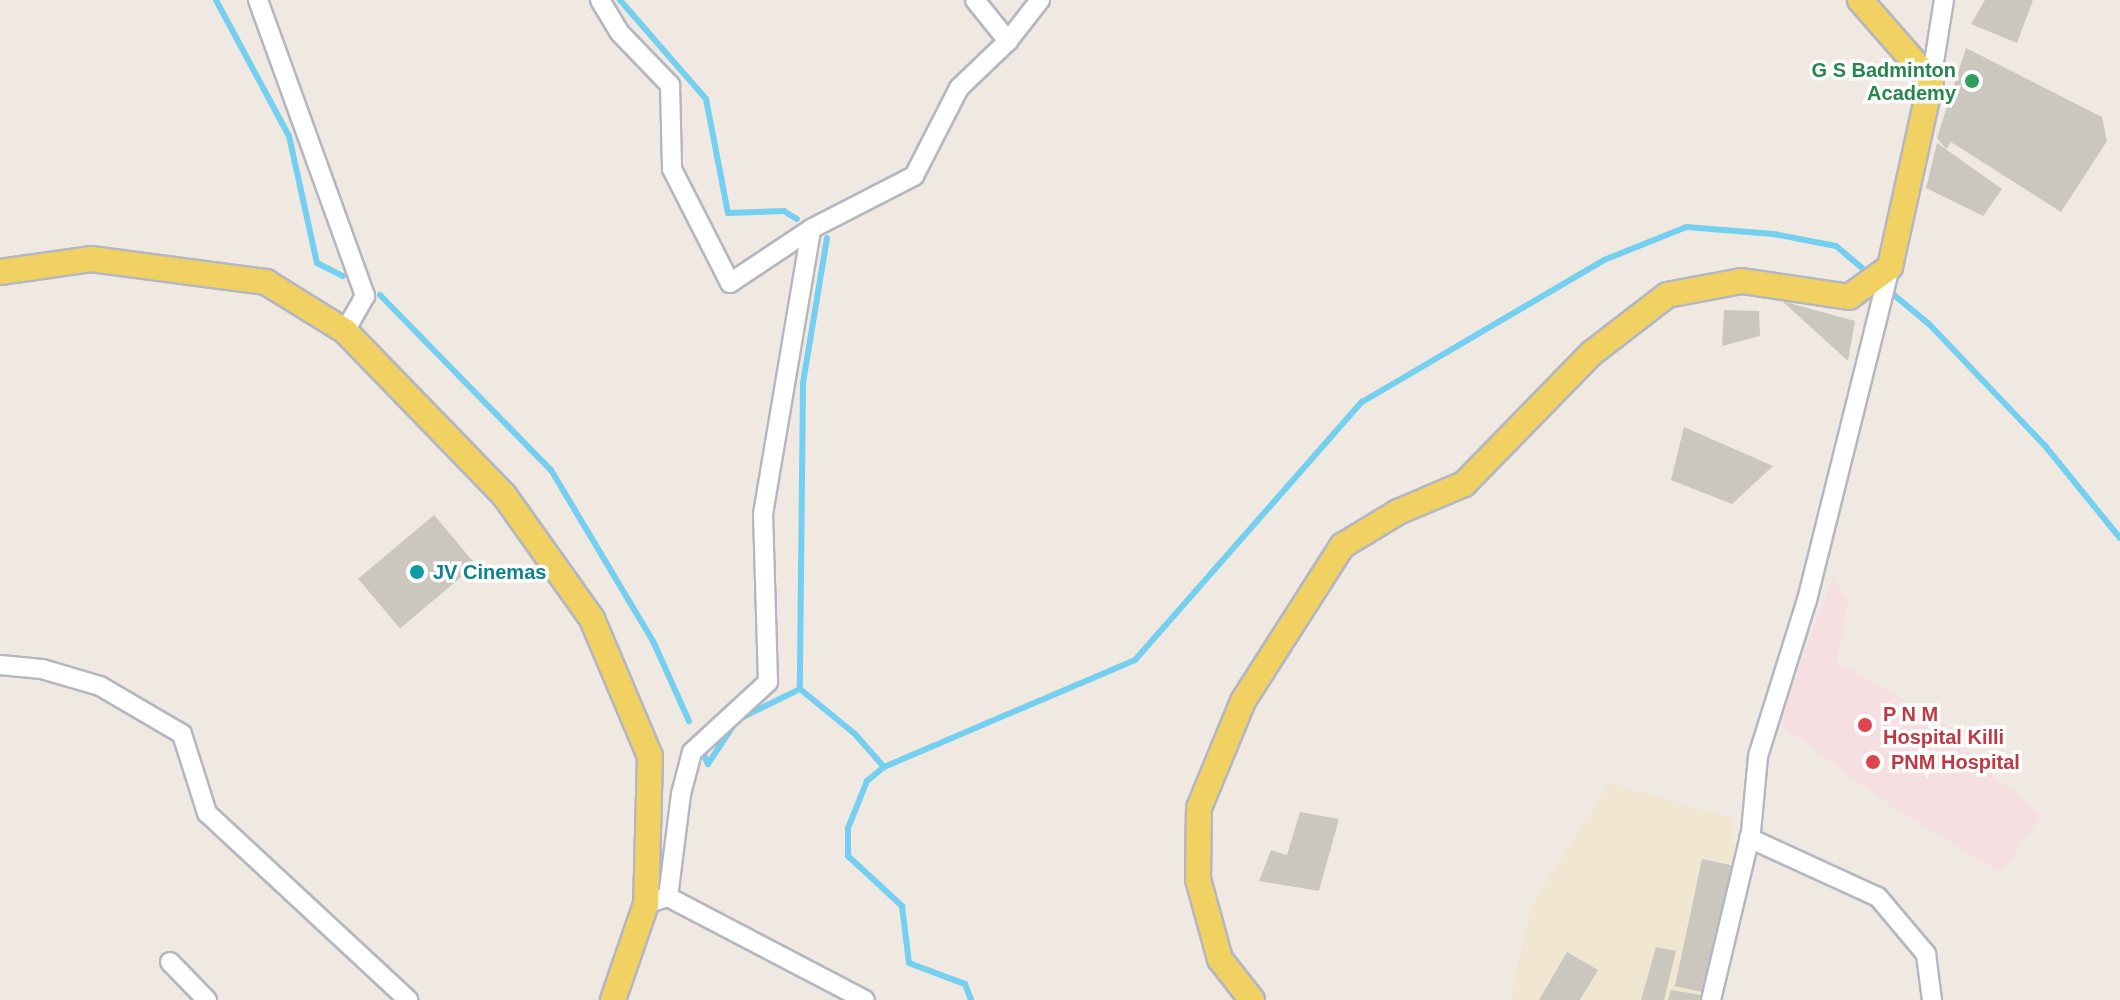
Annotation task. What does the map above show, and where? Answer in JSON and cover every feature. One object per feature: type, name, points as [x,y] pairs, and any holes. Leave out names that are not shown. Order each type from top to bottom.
[{"type":"main road","points":[[1252,1000],[1220,959],[1201,893],[1199,808],[1243,701],[1342,546],[1398,512],[1464,484],[1592,353],[1667,295],[1742,281],[1849,297],[1890,267],[1931,81],[1860,0]]},
{"type":"main road","points":[[0,272],[91,259],[266,282],[345,331],[504,495],[592,619],[650,756],[657,901],[613,1000]]},
{"type":"street","points":[[258,0],[365,296],[345,331]]},
{"type":"street","points":[[600,0],[619,32],[670,85],[672,169],[730,283],[811,229],[914,176],[959,88],[1008,41],[1040,0]]},
{"type":"street","points":[[975,0],[1008,41]]},
{"type":"street","points":[[1931,81],[1944,0]]},
{"type":"street","points":[[811,229],[763,514],[768,682],[692,752],[657,901],[865,1000]]},
{"type":"street","points":[[1711,1000],[1749,838],[1758,756],[1807,600],[1890,267]]},
{"type":"street","points":[[0,665],[42,669],[100,686],[182,734],[207,813],[408,1000]]},
{"type":"street","points":[[1749,838],[1878,897],[1926,954],[1932,1000]]},
{"type":"street","points":[[170,962],[207,1000]]},
{"type":"shaded area","name":"P N M Hospital Killi","points":[[1832,578],[1848,601],[1837,662],[1951,727],[1984,768],[2042,815],[2002,873],[1895,809],[1779,723]]},
{"type":"shaded area","points":[[1609,783],[1730,818],[1737,858],[1707,1000],[1510,1000],[1531,906]]},
{"type":"building","points":[[1985,0],[2033,0],[2017,43],[1971,24]]},
{"type":"building","points":[[1966,48],[2102,117],[2107,141],[2061,212],[1951,142],[1946,149],[1937,138]]},
{"type":"building","points":[[1937,143],[2002,189],[1983,216],[1926,188]]},
{"type":"building","points":[[1782,301],[1855,321],[1848,361]]},
{"type":"building","points":[[1724,310],[1759,311],[1760,336],[1722,346]]},
{"type":"building","points":[[1684,427],[1773,466],[1732,504],[1671,480]]},
{"type":"building","name":"JV Cinemas","points":[[434,515],[476,565],[400,628],[358,579]]},
{"type":"building","points":[[1300,812],[1339,819],[1319,891],[1259,881],[1271,850],[1287,855]]},
{"type":"building","points":[[1702,859],[1735,866],[1708,993],[1675,986]]},
{"type":"building","points":[[1656,947],[1676,951],[1664,1000],[1641,1000]]},
{"type":"building","points":[[1567,952],[1598,970],[1580,1000],[1539,1000]]},
{"type":"building","points":[[1671,990],[1701,995],[1699,1000],[1668,1000]]},
{"type":"waterway","points":[[216,0],[289,136],[317,263],[343,276]]},
{"type":"waterway","points":[[620,0],[706,99],[728,213],[784,211],[797,219]]},
{"type":"waterway","points":[[884,767],[1135,660],[1362,402],[1604,260],[1686,227],[1774,234],[1836,246],[1862,268]]},
{"type":"waterway","points":[[827,238],[803,383],[800,689],[855,734],[884,767],[867,781],[848,828],[848,856],[902,906],[909,963],[965,984],[971,1000]]},
{"type":"waterway","points":[[1888,290],[1929,324],[2046,447],[2120,538]]},
{"type":"waterway","points":[[380,295],[551,470],[653,641],[689,721]]},
{"type":"waterway","points":[[703,753],[708,764],[737,720],[800,689]]},
{"type":"place","name":"G S Badminton Academy","points":[[1972,81]]},
{"type":"place","name":"JV Cinemas","points":[[417,572]]},
{"type":"place","name":"P N M Hospital Killi","points":[[1865,725]]},
{"type":"place","name":"PNM Hospital","points":[[1873,762]]}]
